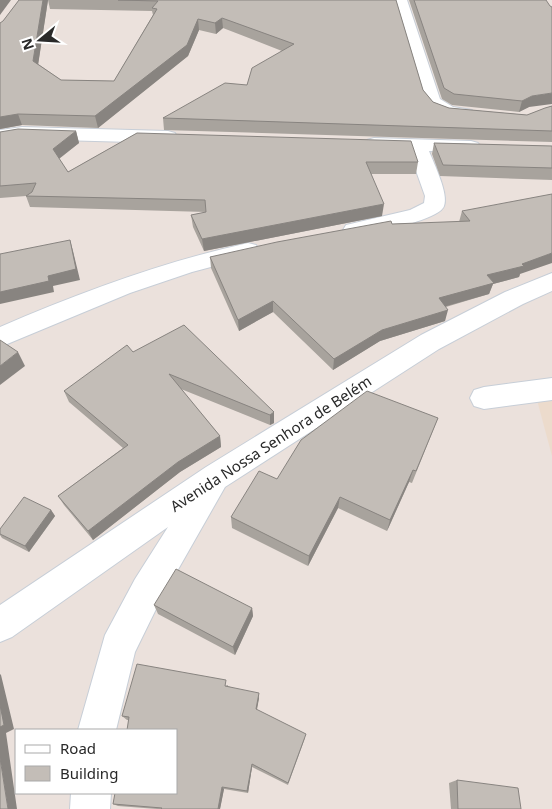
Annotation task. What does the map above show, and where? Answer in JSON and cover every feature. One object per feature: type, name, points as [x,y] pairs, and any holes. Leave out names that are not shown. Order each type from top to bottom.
[{"type":"street","points":[[400,0],[432,100],[438,108],[447,112],[485,116]]},
{"type":"street","points":[[4,128],[22,133],[190,138]]},
{"type":"street","points":[[358,143],[484,147]]},
{"type":"street","points":[[330,234],[417,215],[434,206],[435,196],[417,145]]},
{"type":"street","points":[[0,338],[73,305],[127,284],[214,257],[265,246]]},
{"type":"street","name":"Avenida Nossa Senhora de Belém","points":[[0,625],[217,476],[430,342],[514,298],[552,281]]},
{"type":"street","points":[[484,398],[552,389]]},
{"type":"street","points":[[97,729],[118,648],[147,591],[217,476]]},
{"type":"street","points":[[90,809],[91,794]]},
{"type":"shaded area","points":[[552,399],[552,456],[537,400]]},
{"type":"building","points":[[19,0],[43,0],[33,61],[61,80],[114,81],[157,9],[152,8],[158,1],[118,0],[396,0],[423,90],[433,102],[449,108],[527,115],[552,106],[552,131],[163,118],[225,83],[247,85],[252,68],[294,44],[222,18],[215,23],[198,19],[187,45],[95,116],[18,114],[0,117],[0,23]]},
{"type":"building","points":[[414,0],[546,0],[552,7],[552,93],[532,96],[522,101],[454,94],[444,88]]},
{"type":"building","points":[[18,129],[76,131],[53,149],[68,172],[137,133],[411,141],[418,162],[366,162],[384,204],[202,239],[191,215],[206,212],[205,200],[26,196],[32,192],[36,183],[0,186],[0,132]]},
{"type":"building","points":[[434,143],[552,146],[552,168],[443,165]]},
{"type":"building","points":[[552,194],[552,253],[522,264],[524,266],[487,275],[494,283],[439,298],[448,310],[382,330],[334,359],[273,301],[238,320],[210,257],[277,242],[391,221],[392,224],[470,221],[462,211]]},
{"type":"building","points":[[70,240],[76,269],[48,276],[49,281],[0,292],[0,254]]},
{"type":"building","points":[[184,325],[274,412],[270,415],[169,374],[220,436],[178,462],[88,531],[58,496],[128,445],[64,391],[127,345],[133,352]]},
{"type":"building","points":[[0,340],[18,352],[0,366]]},
{"type":"building","points":[[367,391],[438,418],[416,471],[413,470],[390,520],[340,497],[309,556],[231,517],[259,471],[277,479],[301,440]]},
{"type":"building","points":[[24,497],[51,510],[25,546],[0,534],[0,529]]},
{"type":"building","points":[[176,569],[252,608],[233,647],[154,605]]},
{"type":"building","points":[[137,664],[226,680],[225,686],[259,693],[256,709],[306,734],[288,783],[252,764],[247,791],[222,787],[218,809],[161,809],[113,804],[115,794],[178,794],[178,729],[127,729],[129,717],[122,716]]},
{"type":"building","points":[[0,705],[4,725],[0,727]]},
{"type":"building","points":[[0,758],[8,809],[0,809]]},
{"type":"building","points":[[457,780],[518,788],[521,809],[458,809]]}]
